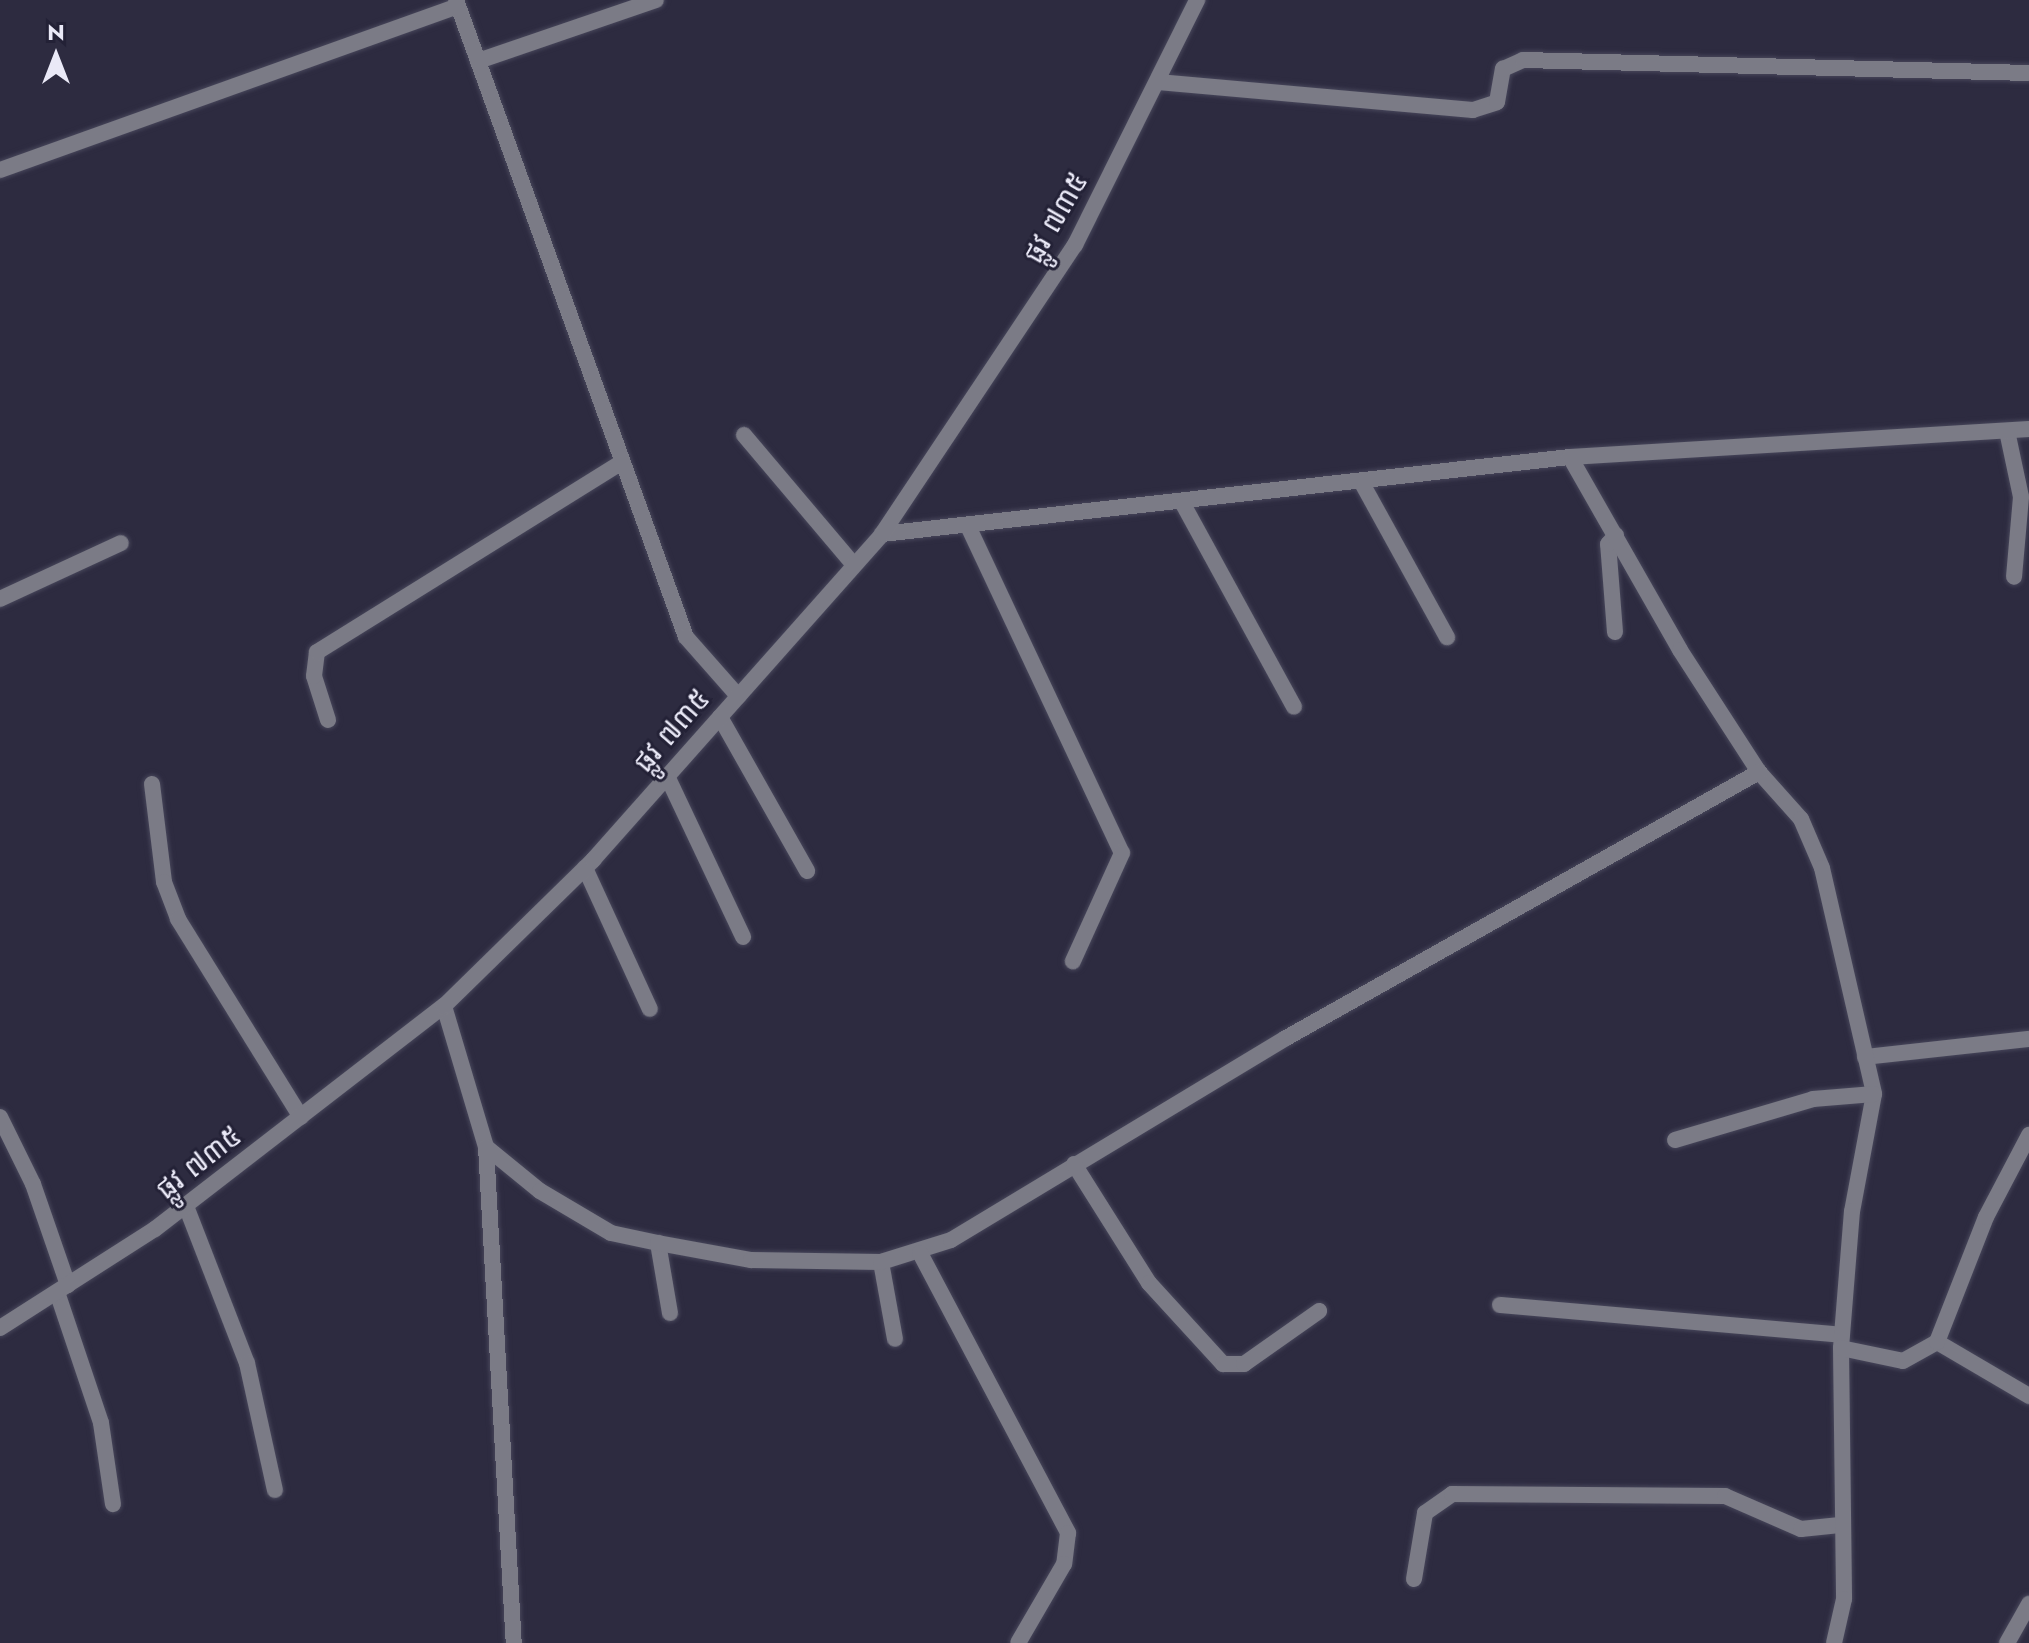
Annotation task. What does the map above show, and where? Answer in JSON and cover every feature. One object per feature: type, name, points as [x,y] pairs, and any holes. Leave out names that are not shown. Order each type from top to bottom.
[{"type":"street","points":[[478,61],[656,0]]},
{"type":"street","name":"ផ្លូវ ៧៣៥","points":[[0,1328],[186,1206],[444,1006],[585,868],[882,534],[1075,245],[1197,0]]},
{"type":"street","points":[[0,170],[457,3],[686,637],[738,696]]},
{"type":"street","points":[[1158,82],[1473,110],[1497,102],[1503,69],[1523,60],[2029,73]]},
{"type":"street","points":[[882,534],[1363,485],[1570,457],[2029,429]]},
{"type":"street","points":[[2007,431],[2021,497],[2014,577]]},
{"type":"street","points":[[744,435],[854,565]]},
{"type":"street","points":[[1570,457],[1759,772],[1801,819],[1822,868],[1874,1094],[1852,1211],[1842,1341],[1840,1525],[1844,1599],[1834,1643]]},
{"type":"street","points":[[328,720],[314,676],[317,652],[622,462]]},
{"type":"street","points":[[1363,485],[1447,637]]},
{"type":"street","points":[[1183,504],[1294,707]]},
{"type":"street","points":[[968,526],[1122,853],[1073,961]]},
{"type":"street","points":[[1615,632],[1608,544],[1616,535]]},
{"type":"street","points":[[0,599],[121,543]]},
{"type":"street","points":[[720,717],[807,871]]},
{"type":"street","points":[[486,1147],[540,1191],[611,1233],[751,1260],[881,1262],[920,1253],[1759,772]]},
{"type":"street","points":[[667,776],[743,937]]},
{"type":"street","points":[[152,784],[164,882],[178,919],[301,1117]]},
{"type":"street","points":[[585,868],[650,1009]]},
{"type":"street","points":[[444,1006],[486,1147],[514,1643]]},
{"type":"street","points":[[1865,1057],[2029,1039]]},
{"type":"street","points":[[1675,1140],[1813,1099],[1874,1094]]},
{"type":"street","points":[[0,1117],[62,1288],[101,1423],[113,1504]]},
{"type":"street","points":[[1500,1305],[1842,1341],[1903,1361],[1937,1342],[1986,1217],[2029,1135]]},
{"type":"street","points":[[1074,1164],[1149,1283],[1223,1364],[1244,1364],[1319,1311]]},
{"type":"street","points":[[186,1206],[247,1363],[275,1490]]},
{"type":"street","points":[[658,1243],[670,1313]]},
{"type":"street","points":[[920,1253],[1068,1533],[1064,1564],[1018,1643]]},
{"type":"street","points":[[881,1262],[895,1339]]},
{"type":"street","points":[[1937,1342],[2029,1396]]},
{"type":"street","points":[[1414,1579],[1425,1513],[1452,1494],[1725,1496],[1801,1529],[1840,1525]]},
{"type":"street","points":[[2007,1643],[2029,1604]]}]
